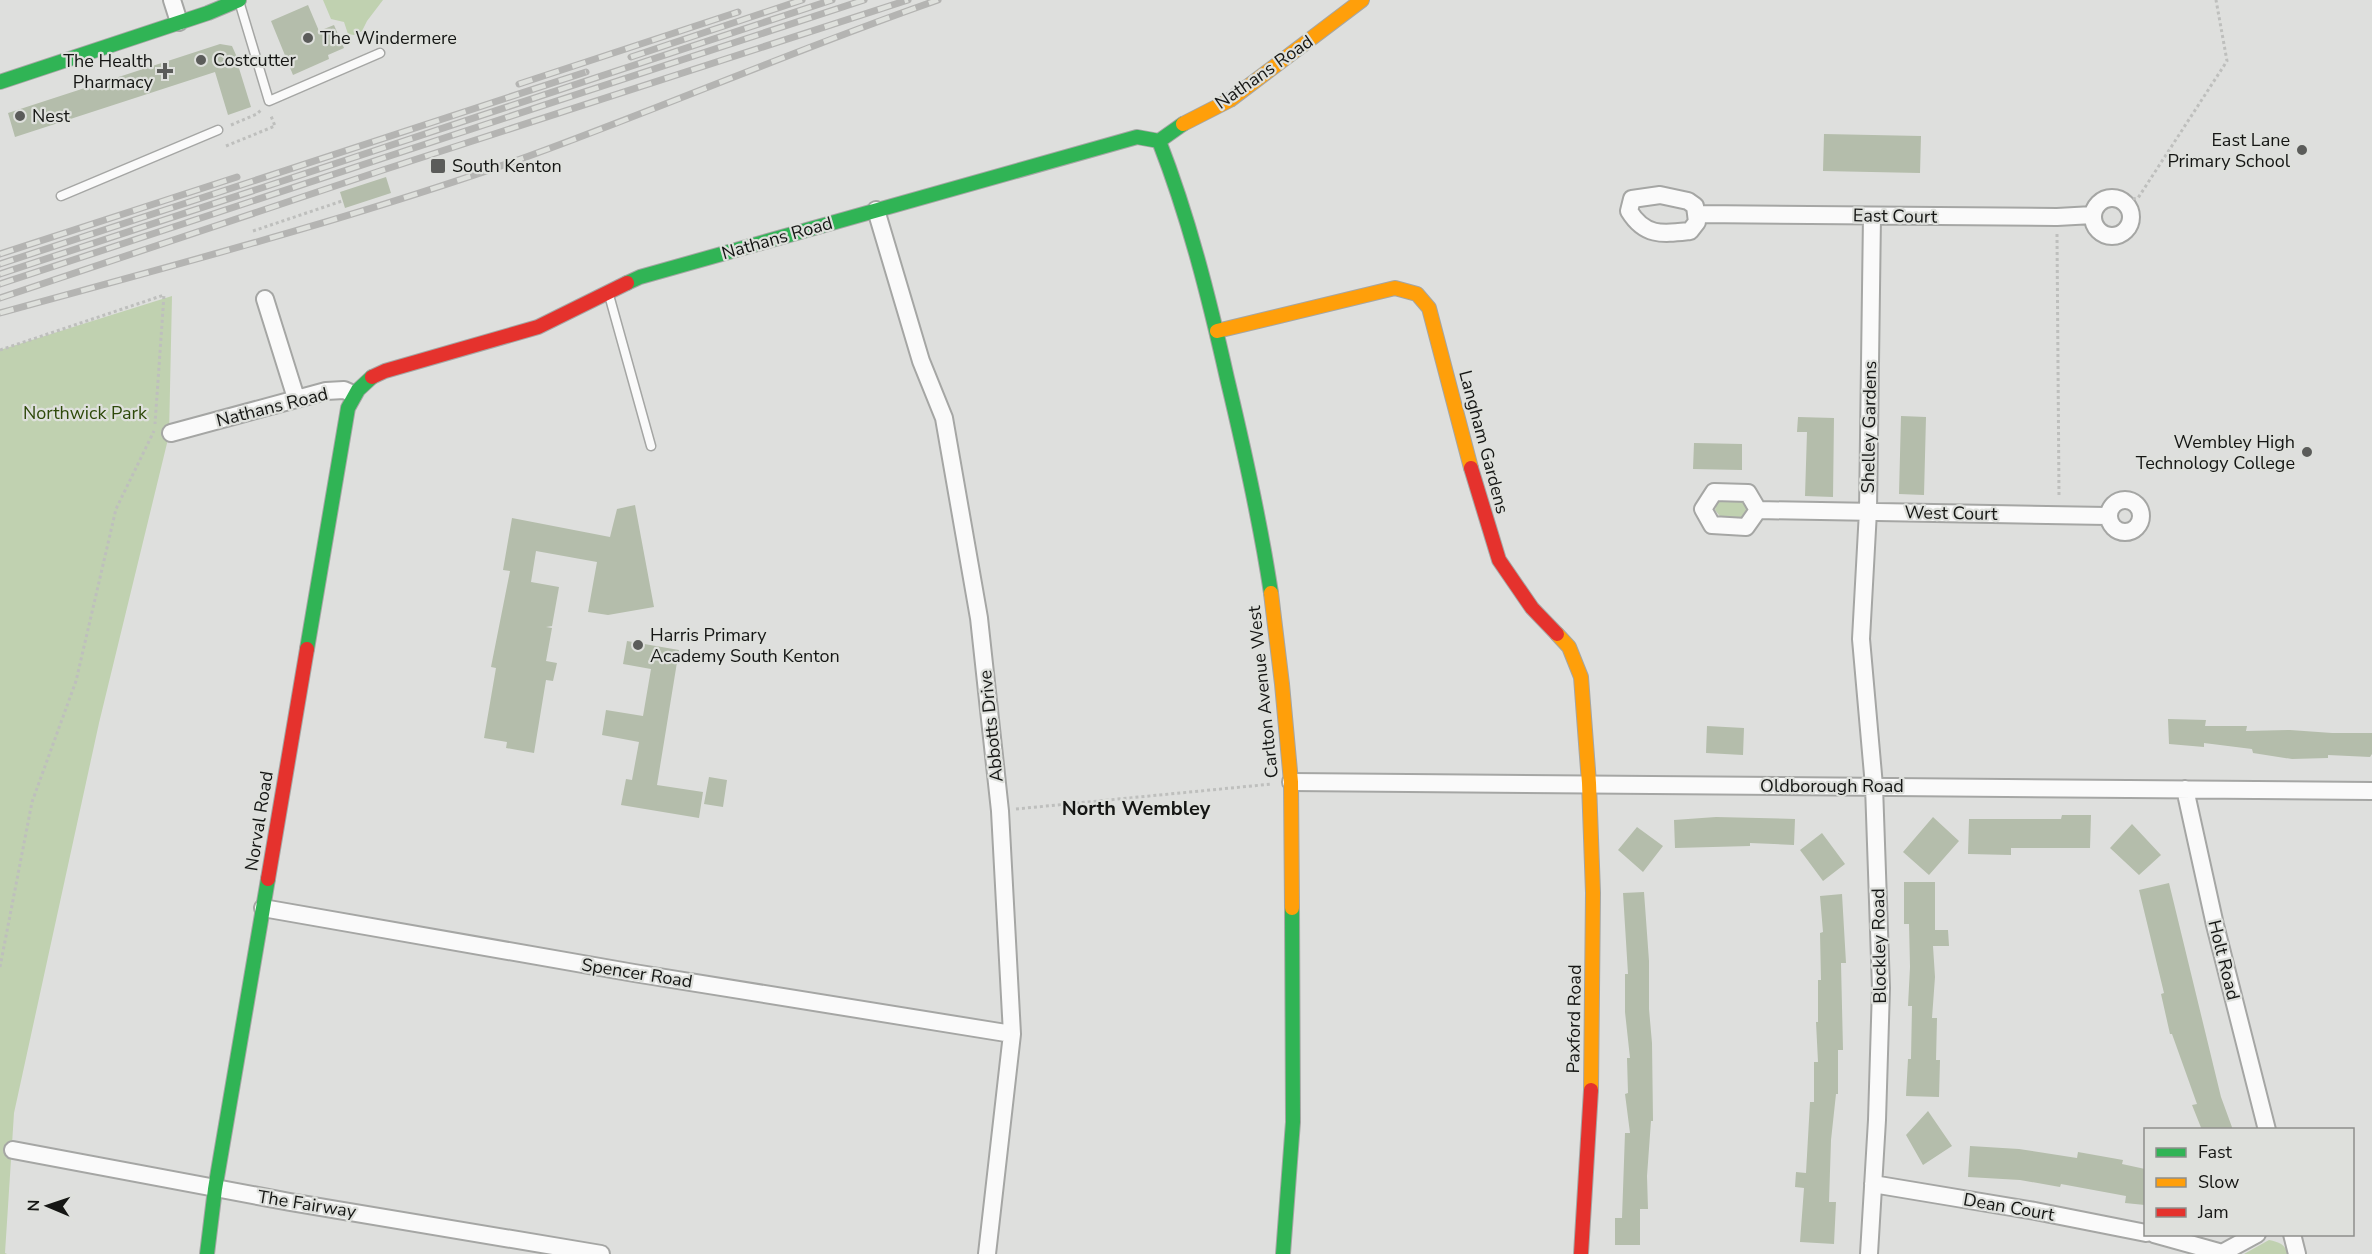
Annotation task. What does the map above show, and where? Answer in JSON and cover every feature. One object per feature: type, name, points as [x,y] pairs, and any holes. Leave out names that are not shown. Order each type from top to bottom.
[{"type":"street","points":[[172,0],[179,22]]},
{"type":"street","points":[[0,82],[239,0]]},
{"type":"street","name":"Nathans Road","points":[[163,431],[326,391],[344,390],[353,394],[373,375],[538,327],[640,277],[1137,137],[1159,141],[1180,125],[1230,100],[1362,0]]},
{"type":"street","name":"Carlton Avenue West","points":[[1159,141],[1176,183],[1217,332],[1247,462],[1270,586],[1291,782],[1293,1122],[1283,1254]]},
{"type":"street","points":[[2115,198],[2127,204],[2132,220],[2125,232],[2110,237],[2096,228],[2093,215],[2098,204],[2115,198]]},
{"type":"street","name":"Abbotts Drive","points":[[876,210],[921,361],[944,418],[979,618],[1000,811],[1012,1034],[987,1254]]},
{"type":"street","name":"East Court","points":[[1698,214],[2057,218],[2093,215]]},
{"type":"street","name":"Shelley Gardens","points":[[1861,639],[1868,511],[1872,216]]},
{"type":"street","name":"Langham Gardens","points":[[1217,332],[1395,288],[1417,294],[1429,308],[1474,483],[1499,560],[1532,608],[1569,647],[1581,677],[1589,783]]},
{"type":"street","points":[[265,299],[296,398]]},
{"type":"street","name":"Norval Road","points":[[207,1254],[214,1189],[348,408],[353,394]]},
{"type":"street","name":"West Court","points":[[1758,510],[2107,516]]},
{"type":"street","name":"Blockley Road","points":[[1861,639],[1874,786],[1881,988],[1869,1254]]},
{"type":"street","name":"Oldborough Road","points":[[1291,782],[2372,791]]},
{"type":"street","name":"Paxford Road","points":[[1581,1254],[1589,1139],[1593,1018],[1593,893],[1589,783]]},
{"type":"street","name":"Holt Road","points":[[2185,789],[2267,1128]]},
{"type":"street","name":"Spencer Road","points":[[263,908],[634,973],[1012,1034]]},
{"type":"street","name":"The Fairway","points":[[9,1150],[214,1189],[601,1254]]},
{"type":"street","name":"Dean Court","points":[[1873,1184],[2035,1211],[2144,1233]]},
{"type":"street","points":[[2161,1236],[2222,1254],[2254,1236]]},
{"type":"street","points":[[2292,1236],[2297,1254]]},
{"type":"lane","points":[[239,0],[269,101],[380,53]]},
{"type":"lane","points":[[61,196],[218,130]]},
{"type":"lane","points":[[608,292],[651,446]]},
{"type":"path","points":[[2121,201],[2138,198],[2227,61],[2216,0]]},
{"type":"path","points":[[218,130],[257,114],[269,101]]},
{"type":"path","points":[[226,146],[275,126],[271,116]]},
{"type":"path","points":[[253,231],[342,201]]},
{"type":"path","points":[[2057,218],[2059,514]]},
{"type":"path","points":[[0,350],[164,295],[163,431],[116,509],[76,681],[32,802],[0,967]]},
{"type":"path","points":[[1000,811],[1291,782]]},
{"type":"green space","points":[[323,0],[383,0],[362,31],[354,35],[348,34],[344,22],[331,19]]},
{"type":"green space","name":"Northwick Park","points":[[172,296],[169,435],[99,723],[14,1113],[5,1253],[7,1254],[0,1254],[0,350]]},
{"type":"green space","points":[[1720,500],[1745,501],[1749,511],[1742,519],[1722,519],[1715,510]]},
{"type":"green space","points":[[2269,1240],[2281,1244],[2288,1254],[2244,1254]]},
{"type":"building","name":"The Windermere","points":[[308,5],[319,31],[334,25],[344,48],[328,55],[329,59],[293,75],[271,21]]},
{"type":"building","points":[[220,44],[232,46],[240,64],[238,65],[251,107],[228,115],[215,72],[15,137],[8,113]]},
{"type":"building","points":[[1824,134],[1921,136],[1920,173],[1823,171]]},
{"type":"building","points":[[386,177],[391,193],[345,208],[340,192]]},
{"type":"building","points":[[1901,416],[1926,417],[1924,495],[1899,494]]},
{"type":"building","points":[[1798,417],[1834,418],[1833,497],[1805,496],[1807,432],[1797,432]]},
{"type":"building","points":[[1694,443],[1742,444],[1742,470],[1693,469]]},
{"type":"building","points":[[635,505],[654,607],[608,615],[588,612],[597,562],[536,551],[531,582],[559,587],[552,626],[546,627],[552,628],[546,661],[557,663],[553,681],[546,680],[534,753],[506,748],[507,742],[484,738],[496,668],[491,667],[510,571],[503,570],[512,518],[610,537],[617,509]]},
{"type":"building","points":[[627,641],[679,650],[657,785],[703,792],[699,818],[621,805],[626,779],[632,780],[639,742],[602,735],[606,710],[643,716],[651,669],[623,664]]},
{"type":"building","points":[[2168,719],[2206,720],[2205,726],[2247,726],[2246,731],[2372,733],[2372,754],[2370,757],[2328,755],[2328,758],[2292,759],[2253,753],[2252,749],[2204,743],[2204,747],[2169,744]]},
{"type":"building","points":[[1707,726],[1744,728],[1743,755],[1706,753]]},
{"type":"building","points":[[709,777],[727,780],[723,807],[704,804]]},
{"type":"building","points":[[2062,815],[2091,815],[2090,848],[2011,848],[2011,855],[1968,854],[1969,819],[2061,819]]},
{"type":"building","points":[[1716,817],[1795,819],[1794,845],[1750,843],[1750,846],[1675,848],[1674,820]]},
{"type":"building","points":[[1933,817],[1959,841],[1929,875],[1903,852]]},
{"type":"building","points":[[2132,824],[2161,855],[2139,875],[2110,848]]},
{"type":"building","points":[[1637,827],[1663,846],[1643,872],[1618,850]]},
{"type":"building","points":[[1822,833],[1845,864],[1823,881],[1800,850]]},
{"type":"building","points":[[1904,882],[1935,882],[1935,930],[1948,930],[1949,946],[1933,946],[1935,977],[1932,1018],[1937,1018],[1936,1060],[1940,1060],[1939,1097],[1906,1096],[1908,1059],[1911,1059],[1912,1006],[1908,1006],[1909,924],[1904,924]]},
{"type":"building","points":[[2169,883],[2221,1097],[2232,1128],[2201,1128],[2192,1105],[2197,1104],[2172,1034],[2170,1034],[2161,994],[2164,993],[2139,890]]},
{"type":"building","points":[[1644,892],[1649,961],[1653,1121],[1651,1121],[1647,1176],[1648,1209],[1640,1209],[1640,1245],[1615,1245],[1615,1218],[1622,1218],[1625,1133],[1630,1133],[1625,1094],[1628,1093],[1627,1058],[1630,1058],[1625,1012],[1625,974],[1628,974],[1623,893]]},
{"type":"building","points":[[1842,894],[1846,963],[1841,963],[1843,1050],[1838,1050],[1838,1094],[1836,1094],[1831,1140],[1829,1202],[1836,1202],[1834,1244],[1800,1242],[1804,1188],[1795,1187],[1796,1172],[1806,1173],[1810,1102],[1814,1102],[1814,1062],[1818,1062],[1816,1022],[1818,1022],[1818,980],[1821,980],[1820,933],[1823,932],[1820,896]]},
{"type":"building","points":[[1928,1111],[1952,1146],[1923,1165],[1906,1135]]},
{"type":"building","points":[[1970,1146],[2019,1149],[2077,1158],[2078,1152],[2123,1160],[2122,1164],[2144,1169],[2144,1205],[2125,1203],[2126,1196],[2061,1184],[2060,1187],[2020,1180],[1968,1177]]},
{"type":"railway","points":[[631,57],[802,0]]},
{"type":"railway","points":[[0,274],[832,0]]},
{"type":"railway","points":[[0,284],[864,0]]},
{"type":"railway","points":[[0,298],[383,170],[908,0]]},
{"type":"railway","points":[[0,313],[266,239],[464,179],[938,0]]},
{"type":"railway","points":[[519,84],[738,12]]},
{"type":"railway","points":[[0,264],[586,72]]},
{"type":"railway","points":[[0,254],[237,177]]},
{"type":"traffic: fast","points":[[0,82],[208,13],[239,0]]},
{"type":"traffic: fast","points":[[627,283],[640,277],[1137,137],[1159,141],[1183,124]]},
{"type":"traffic: fast","points":[[1159,141],[1198,258],[1213,318],[1240,431],[1271,593]]},
{"type":"traffic: fast","points":[[307,649],[348,408],[358,390],[372,377]]},
{"type":"traffic: fast","points":[[207,1254],[215,1189],[268,879]]},
{"type":"traffic: fast","points":[[1283,1254],[1293,1122],[1292,908]]},
{"type":"traffic: slow","points":[[1183,124],[1230,100],[1362,0]]},
{"type":"traffic: slow","points":[[1217,331],[1395,288],[1417,294],[1429,308],[1471,468]]},
{"type":"traffic: slow","points":[[1271,593],[1291,782],[1292,908]]},
{"type":"traffic: slow","points":[[1557,634],[1569,647],[1581,677],[1589,783],[1593,893],[1591,1090]]},
{"type":"traffic: jam","points":[[372,377],[385,371],[538,327],[627,283]]},
{"type":"traffic: jam","points":[[1471,468],[1499,560],[1532,608],[1557,634]]},
{"type":"traffic: jam","points":[[268,879],[307,649]]},
{"type":"traffic: jam","points":[[1581,1254],[1591,1090]]},
{"type":"place","name":"The Windermere","points":[[308,38]]},
{"type":"place","name":"Costcutter","points":[[201,60]]},
{"type":"place","name":"The Health Pharmacy","points":[[165,71]]},
{"type":"place","name":"Nest","points":[[20,116]]},
{"type":"place","name":"East Lane Primary School","points":[[2302,150]]},
{"type":"place","name":"South Kenton","points":[[438,166]]},
{"type":"place","name":"Wembley High Technology College","points":[[2307,452]]},
{"type":"place","name":"Harris Primary Academy South Kenton","points":[[638,645]]},
{"type":"district","name":"North Wembley","points":[[1136,808]]}]
